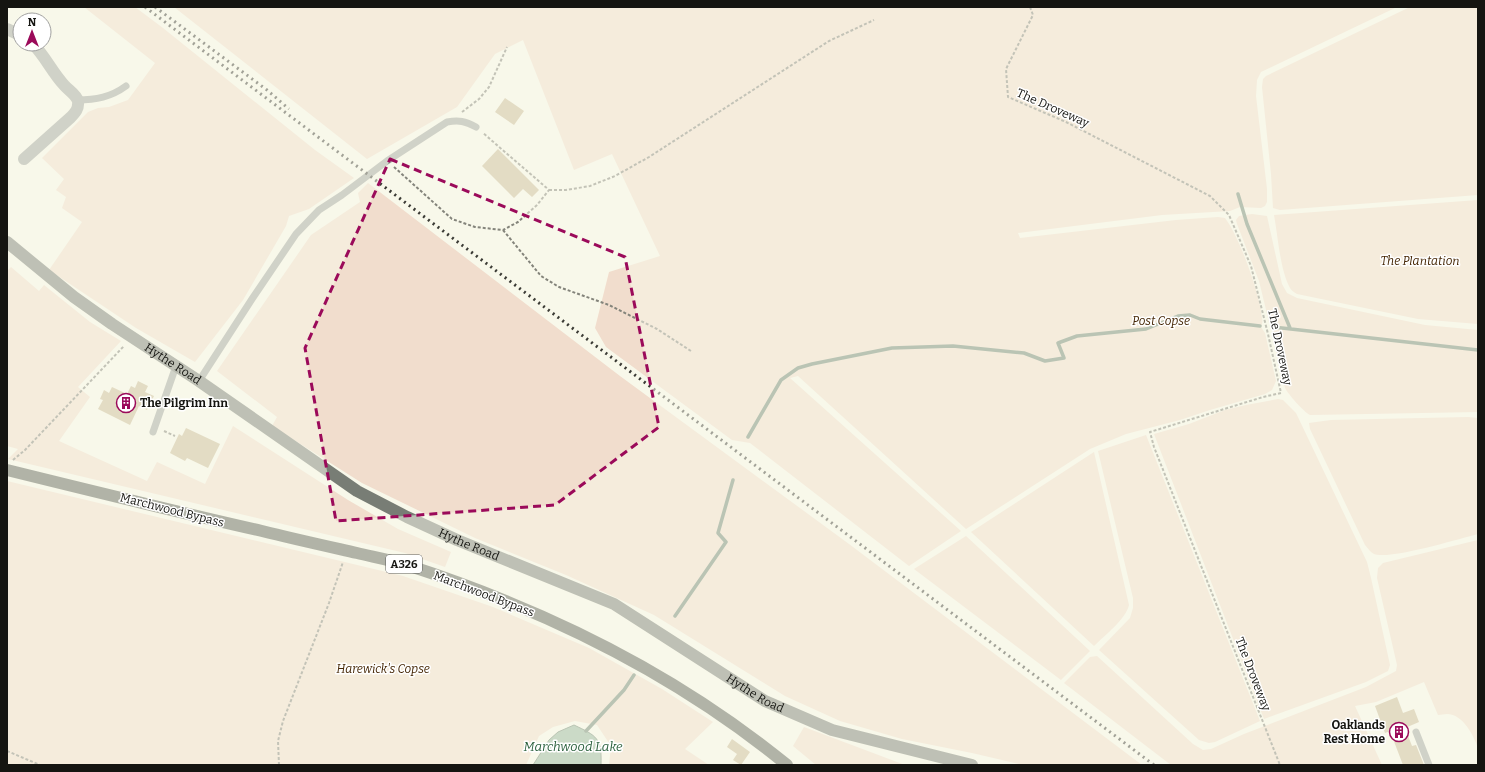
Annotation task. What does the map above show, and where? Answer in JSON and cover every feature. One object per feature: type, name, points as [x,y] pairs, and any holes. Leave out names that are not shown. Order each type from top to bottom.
[{"type":"main road","name":"Marchwood Bypass","points":[[7,470],[405,564],[495,597],[592,640],[667,680],[766,747],[787,765]]},
{"type":"street","points":[[24,159],[76,112],[78,107],[78,100],[63,84],[40,52]]},
{"type":"street","name":"Hythe Road","points":[[7,242],[74,297],[132,338],[199,381],[358,490],[407,517],[457,540],[614,604],[765,702],[832,730],[972,765]]},
{"type":"lane","points":[[78,100],[93,100],[104,97],[116,93],[126,86]]},
{"type":"lane","points":[[199,381],[296,234],[319,210],[342,195],[387,161],[447,122],[458,120],[476,127]]},
{"type":"lane","points":[[154,430],[176,366]]},
{"type":"lane","points":[[1416,732],[1428,765]]},
{"type":"path","name":"The Droveway","points":[[1030,7],[1033,15],[1006,69],[1008,97],[1066,122],[1210,196],[1229,215],[1251,266],[1281,393],[1263,397],[1150,432],[1154,447],[1280,765]]},
{"type":"path","points":[[476,127],[549,190],[566,190],[590,186],[615,176],[649,157],[829,41],[874,20]]},
{"type":"path","points":[[447,122],[479,99],[489,86],[507,47]]},
{"type":"path","points":[[387,161],[452,219],[475,228],[503,230],[518,222],[537,205],[549,190]]},
{"type":"path","points":[[503,230],[541,276],[559,287],[616,308],[657,329],[691,351]]},
{"type":"path","points":[[7,464],[25,450],[132,338]]},
{"type":"path","points":[[154,430],[175,436]]},
{"type":"path","points":[[279,765],[278,741],[283,721],[329,603],[347,551]]},
{"type":"path","points":[[7,751],[40,765]]},
{"type":"highlighted area","points":[[390,159],[625,257],[659,427],[555,505],[336,521],[305,348]]},
{"type":"green space","points":[[84,7],[135,7],[315,150],[354,178],[309,209],[289,216],[286,226],[243,300],[195,362],[136,328],[49,270],[82,222],[62,208],[66,197],[56,190],[64,179],[42,158],[88,112],[98,108],[109,107],[128,100],[155,63]]},
{"type":"green space","name":"Post Copse","points":[[174,7],[1397,7],[1261,72],[1257,80],[1256,96],[1267,189],[1267,202],[1265,206],[1261,208],[1240,207],[1230,211],[1162,215],[1018,233],[1020,238],[1176,220],[1218,217],[1225,218],[1231,226],[1242,251],[1257,295],[1262,319],[1261,327],[1265,333],[1276,381],[1272,390],[1265,394],[1180,420],[1126,434],[1090,449],[966,529],[798,376],[790,378],[961,531],[909,566],[750,443],[732,440],[606,347],[595,328],[609,272],[660,256],[612,154],[574,170],[523,40],[495,54],[457,107],[367,159]]},
{"type":"green space","points":[[1410,7],[1478,7],[1478,195],[1280,210],[1273,208],[1262,87],[1263,79],[1266,76]]},
{"type":"green space","points":[[368,183],[620,376],[849,544],[1142,765],[1023,765],[902,739],[840,721],[785,696],[654,615],[566,575],[475,538],[362,483],[272,426],[277,417],[217,371],[311,235],[360,202],[358,193]]},
{"type":"green space","name":"The Plantation","points":[[1478,200],[1478,324],[1418,319],[1297,294],[1291,289],[1287,281],[1282,263],[1274,215]]},
{"type":"green space","points":[[1252,214],[1267,216],[1282,284],[1287,293],[1297,298],[1425,325],[1478,330],[1478,412],[1310,415],[1304,410],[1285,388],[1273,338],[1273,329],[1269,322],[1259,281],[1237,224],[1236,220],[1239,216]]},
{"type":"green space","points":[[11,267],[39,291],[44,285],[90,322],[121,341],[78,387],[90,397],[59,441],[147,481],[157,462],[205,484],[233,426],[348,500],[398,529],[451,552],[445,567],[405,553],[8,459],[18,449],[7,446],[7,271]]},
{"type":"green space","points":[[1278,399],[1283,400],[1296,413],[1367,562],[1390,665],[1388,671],[1366,682],[1264,719],[1154,434],[1189,424],[1225,410]]},
{"type":"green space","points":[[1478,418],[1478,534],[1409,552],[1382,555],[1374,554],[1365,545],[1310,429],[1309,423],[1331,420]]},
{"type":"green space","points":[[1146,435],[1260,721],[1215,742],[1209,743],[1199,740],[1099,650],[1130,618],[1133,608],[1133,598],[1098,451]]},
{"type":"green space","points":[[1094,452],[1129,605],[1120,621],[1094,646],[971,532]]},
{"type":"green space","name":"Harewick's Copse","points":[[7,481],[403,576],[493,607],[589,648],[662,689],[713,722],[685,749],[709,765],[609,765],[611,746],[597,725],[575,721],[553,727],[539,736],[526,765],[7,765]]},
{"type":"green space","points":[[966,536],[1090,651],[1061,680],[914,569]]},
{"type":"green space","points":[[1478,540],[1478,748],[1471,732],[1463,722],[1453,715],[1438,715],[1424,682],[1376,702],[1355,706],[1382,765],[1171,765],[1064,683],[1090,657],[1097,656],[1193,744],[1203,750],[1211,749],[1244,734],[1366,687],[1396,671],[1397,665],[1377,578],[1378,568],[1383,563]]},
{"type":"green space","points":[[804,727],[905,765],[816,765],[793,746]]},
{"type":"water","name":"Marchwood Lake","points":[[574,725],[593,735],[599,743],[601,765],[533,765],[549,740],[558,732]]},
{"type":"building","points":[[505,98],[524,111],[514,125],[495,112]]},
{"type":"building","points":[[498,149],[539,190],[532,197],[523,189],[514,198],[482,166]]},
{"type":"building","name":"The Pilgrim Inn","points":[[138,381],[148,386],[145,392],[154,396],[147,410],[139,406],[130,425],[98,409],[103,400],[100,399],[104,390],[109,393],[112,387],[127,394],[131,386],[135,388]]},
{"type":"building","name":"The Pilgrim Inn","points":[[186,428],[220,444],[208,468],[187,458],[185,461],[170,453],[179,434],[182,436]]},
{"type":"building","name":"Oaklands Rest Home","points":[[1397,697],[1403,713],[1414,709],[1419,722],[1405,728],[1412,746],[1416,745],[1424,765],[1403,765],[1390,731],[1385,733],[1375,706]]},
{"type":"building","points":[[732,739],[750,752],[741,765],[733,760],[737,754],[727,747]]},
{"type":"waterway","points":[[1238,194],[1247,224],[1290,328]]},
{"type":"waterway","points":[[748,437],[781,380],[798,368],[812,364],[892,348],[953,346],[1024,353],[1045,361],[1064,358],[1058,343],[1077,336],[1146,329],[1178,316],[1190,315],[1200,319],[1260,326]]},
{"type":"waterway","points":[[1273,327],[1478,350]]},
{"type":"waterway","points":[[675,616],[726,542],[718,533],[733,480]]},
{"type":"waterway","points":[[586,731],[624,690],[634,675]]},
{"type":"railway","points":[[145,7],[1154,765]]},
{"type":"railway","points":[[155,7],[267,90],[289,109]]},
{"type":"place","name":"The Pilgrim Inn","points":[[126,403]]},
{"type":"place","name":"Oaklands Rest Home","points":[[1399,732]]}]
